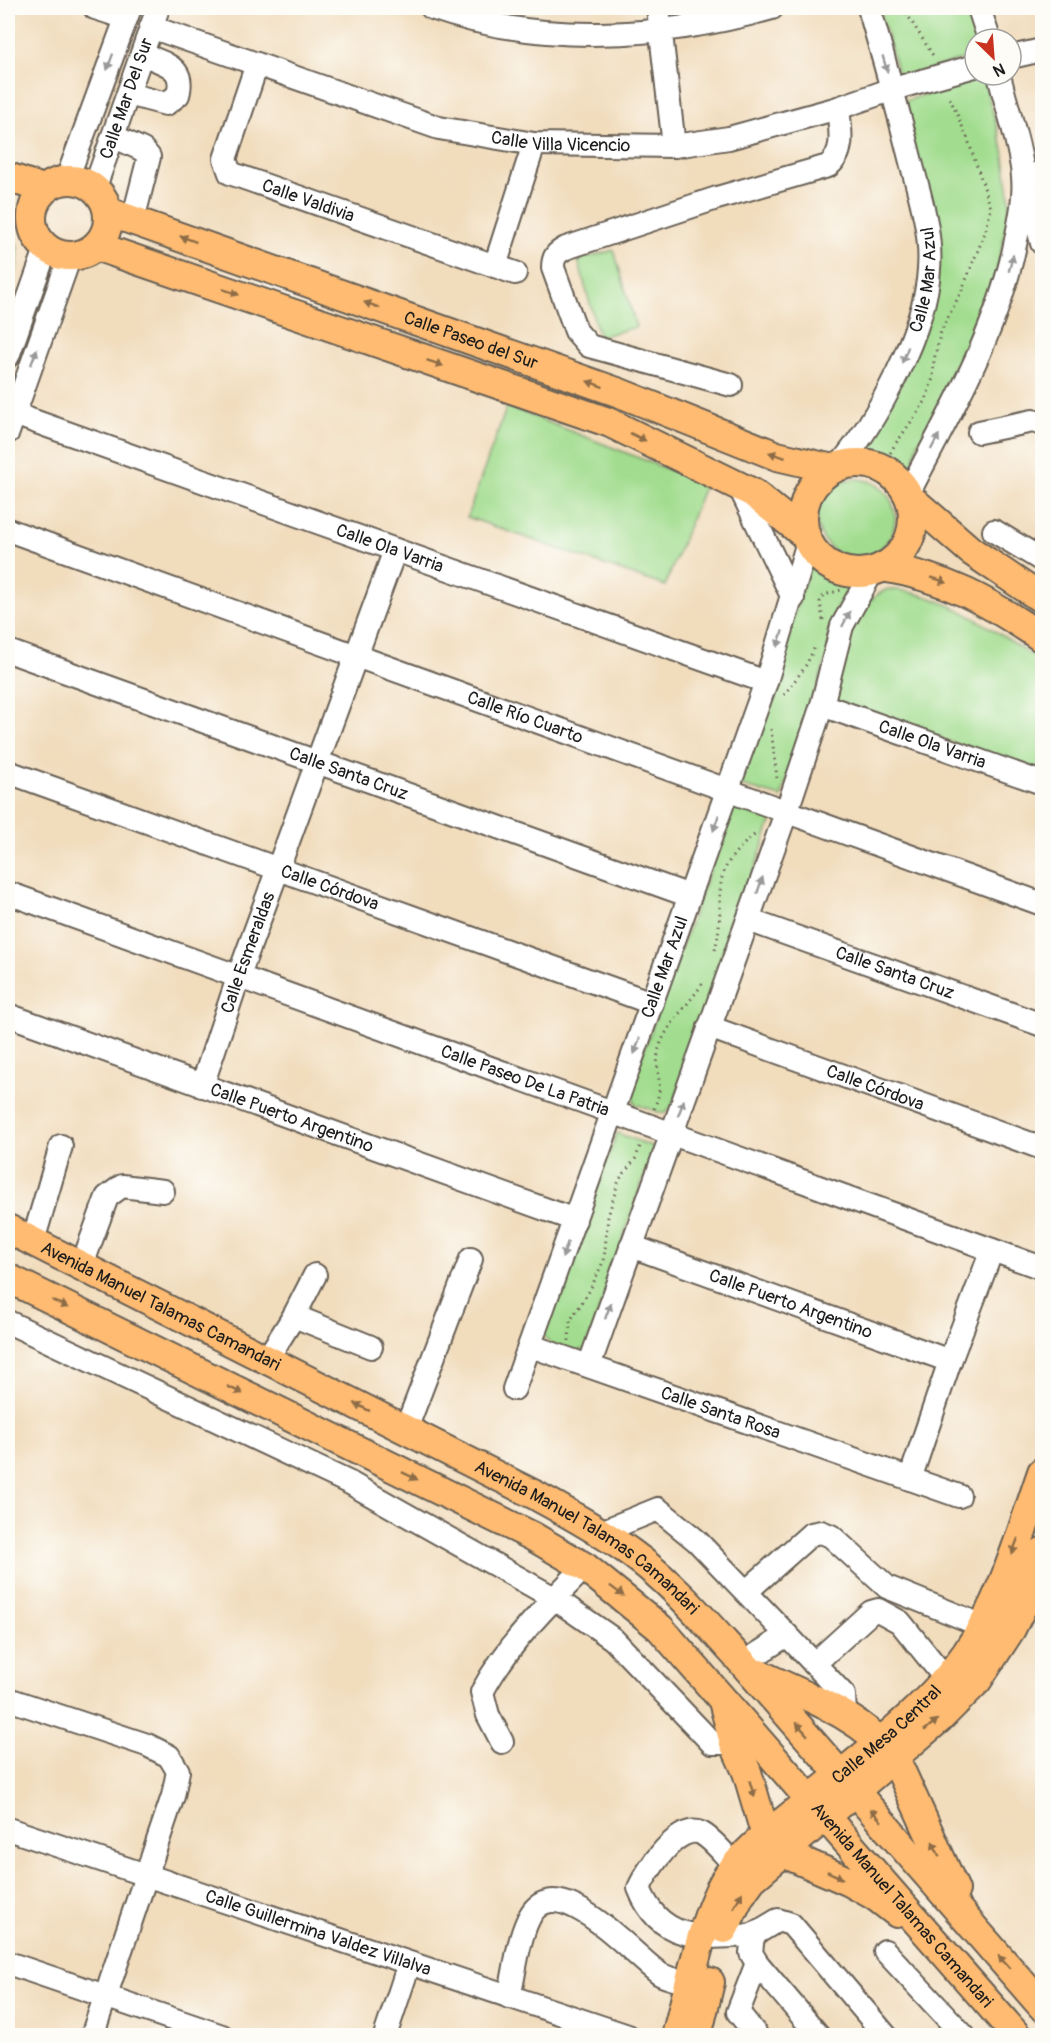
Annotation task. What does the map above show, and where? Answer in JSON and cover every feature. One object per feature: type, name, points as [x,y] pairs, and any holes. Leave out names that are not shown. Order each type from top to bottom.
[{"type":"main road","points":[[8,177],[55,184],[82,180],[94,187],[121,216],[96,246],[84,254],[58,253],[39,242],[20,219],[55,184]]},
{"type":"main road","name":"Calle Paseo del Sur","points":[[121,216],[620,393],[777,456],[836,467]]},
{"type":"main road","name":"Calle Paseo del Sur","points":[[96,246],[608,422],[753,494],[807,539]]},
{"type":"main road","points":[[1042,598],[971,551],[909,496],[894,477],[882,469],[861,464],[836,467],[820,478],[810,490],[804,504],[803,520],[807,539],[818,556],[832,567],[849,572],[921,575],[955,586],[1011,616],[1042,638]]},
{"type":"main road","points":[[874,573],[896,558],[906,544],[914,517],[909,496]]},
{"type":"main road","name":"Avenida Manuel Talamas Camandari","points":[[8,1229],[406,1429],[537,1496],[601,1532],[665,1581],[746,1666],[1042,2006]]},
{"type":"main road","name":"Avenida Manuel Talamas Camandari","points":[[8,1278],[532,1536],[585,1567],[660,1628],[721,1694],[1017,2036]]},
{"type":"main road","name":"Calle Mesa Central","points":[[697,2036],[717,1895],[735,1865],[773,1844],[887,1748],[977,1681],[1042,1472]]},
{"type":"main road","name":"Calle Mesa Central","points":[[887,1748],[946,1679],[1026,1599],[1042,1552]]},
{"type":"main road","points":[[746,1666],[817,1699],[845,1716],[887,1748],[970,1921]]},
{"type":"main road","points":[[721,1694],[734,1743],[773,1844],[875,1896],[940,1945]]},
{"type":"main road","name":"Calle Mesa Central","points":[[676,2036],[690,1983],[712,1937],[773,1844]]},
{"type":"street","points":[[95,8],[128,13]]},
{"type":"street","points":[[432,8],[492,24],[555,34],[659,18],[711,22],[772,8]]},
{"type":"street","name":"Calle Mar Azul","points":[[836,467],[859,443],[902,363],[915,327],[929,270],[922,202],[893,89],[869,8]]},
{"type":"street","points":[[979,8],[985,27]]},
{"type":"street","name":"Calle Mar Del Sur","points":[[55,184],[128,13]]},
{"type":"street","name":"Calle Mar Del Sur","points":[[94,187],[155,17]]},
{"type":"street","name":"Calle Villa Vicencio","points":[[155,17],[257,64],[439,128],[534,144],[674,146],[729,138],[838,108],[893,89],[963,69]]},
{"type":"street","points":[[659,18],[674,146]]},
{"type":"street","points":[[1023,54],[1042,50]]},
{"type":"street","points":[[128,94],[166,104],[178,95],[181,79],[177,71],[142,54]]},
{"type":"street","name":"Calle Valdivia","points":[[257,64],[226,152],[225,165],[231,173],[505,269],[534,144]]},
{"type":"street","points":[[1003,87],[1033,175],[1042,243]]},
{"type":"street","points":[[731,385],[589,346],[576,332],[553,268],[553,260],[557,253],[566,248],[717,198],[828,166],[839,156],[841,148],[838,108]]},
{"type":"street","points":[[113,136],[143,150],[149,157],[121,216]]},
{"type":"street","points":[[909,496],[963,390],[995,316],[1013,257],[1033,175]]},
{"type":"street","points":[[8,356],[58,253]]},
{"type":"street","points":[[11,423],[58,253]]},
{"type":"street","points":[[979,432],[1033,421],[1042,424]]},
{"type":"street","name":"Calle Ola Varria","points":[[11,423],[395,550],[766,682]]},
{"type":"street","points":[[739,486],[793,598]]},
{"type":"street","name":"Calle Río Cuarto","points":[[8,530],[728,788],[1042,904]]},
{"type":"street","points":[[994,531],[1042,560]]},
{"type":"street","name":"Calle Mar Azul","points":[[514,1389],[766,682],[793,598],[807,539]]},
{"type":"street","name":"Calle Esmeraldas","points":[[202,1086],[239,975],[395,550]]},
{"type":"street","points":[[589,1366],[748,920],[780,808],[822,705],[842,626],[874,573]]},
{"type":"street","name":"Calle Santa Cruz","points":[[8,651],[690,896]]},
{"type":"street","name":"Calle Ola Varria","points":[[822,705],[1042,783]]},
{"type":"street","name":"Calle Córdova","points":[[8,772],[652,1003]]},
{"type":"street","name":"Calle Paseo De La Patria","points":[[8,893],[1042,1268]]},
{"type":"street","name":"Calle Santa Cruz","points":[[748,920],[1042,1025]]},
{"type":"street","name":"Calle Puerto Argentino","points":[[8,1015],[575,1220]]},
{"type":"street","name":"Calle Córdova","points":[[710,1027],[1042,1148]]},
{"type":"street","points":[[33,1241],[62,1146]]},
{"type":"street","points":[[82,1265],[107,1197],[122,1186],[163,1191]]},
{"type":"street","name":"Calle Puerto Argentino","points":[[631,1246],[950,1360]]},
{"type":"street","points":[[910,1479],[950,1360],[992,1250]]},
{"type":"street","points":[[406,1429],[471,1259]]},
{"type":"street","points":[[267,1359],[294,1316],[315,1275]]},
{"type":"street","points":[[294,1316],[371,1347]]},
{"type":"street","points":[[8,1322],[350,1483],[554,1598],[614,1639],[712,1743],[734,1743]]},
{"type":"street","name":"Calle Santa Rosa","points":[[531,1346],[958,1496]]},
{"type":"street","points":[[601,1532],[658,1509],[697,1541],[844,1695],[845,1716]]},
{"type":"street","points":[[747,1591],[811,1534],[821,1532],[831,1536],[887,1587],[994,1632]]},
{"type":"street","points":[[502,1742],[488,1715],[482,1692],[492,1672],[554,1598],[585,1567]]},
{"type":"street","points":[[814,1664],[871,1612],[878,1610],[900,1622],[946,1679]]},
{"type":"street","points":[[746,1666],[787,1635]]},
{"type":"street","points":[[8,1699],[147,1745],[169,1756],[178,1771],[173,1796],[92,2036]]},
{"type":"street","name":"Calle Guillermina Valdez Villalva","points":[[8,1829],[628,2036]]},
{"type":"street","points":[[735,1865],[703,1834],[688,1832],[677,1838],[646,1873],[639,1888],[645,1904],[657,1919],[678,1932],[712,1937],[753,1935],[778,1920],[791,1924],[886,2036]]},
{"type":"street","points":[[509,1997],[528,1920],[539,1904],[555,1899],[577,1906],[662,1975],[690,1983]]},
{"type":"street","points":[[753,1935],[751,1953],[757,1963],[819,2036]]},
{"type":"street","points":[[885,1951],[964,2036]]},
{"type":"street","points":[[8,1962],[222,2036]]},
{"type":"street","points":[[757,1963],[738,2012],[757,2036]]},
{"type":"street","points":[[385,2036],[409,1964]]},
{"type":"path","points":[[823,622],[820,602],[824,594],[874,573]]},
{"type":"path","points":[[781,700],[805,667],[819,640]]},
{"type":"path","points":[[713,958],[718,938],[723,871],[739,847],[762,829],[780,808],[772,724]]},
{"type":"path","points":[[562,1357],[569,1341],[570,1321],[590,1290],[604,1260],[608,1216],[619,1180],[636,1158],[661,1092],[658,1052],[675,1018],[694,999],[707,978]]},
{"type":"green space","points":[[879,8],[967,8],[972,27],[963,27],[963,59],[899,78]]},
{"type":"green space","points":[[963,83],[963,87],[986,87],[1003,149],[1010,202],[992,300],[963,374],[918,443],[910,476],[883,457],[861,452],[936,283],[904,101]]},
{"type":"green space","points":[[8,232],[17,246],[18,261],[8,293]]},
{"type":"green space","points":[[614,250],[636,327],[599,337],[578,260]]},
{"type":"green space","points":[[507,406],[705,484],[665,586],[467,517]]},
{"type":"green space","points":[[848,479],[864,479],[878,485],[889,496],[895,510],[895,526],[889,540],[878,551],[864,557],[848,557],[834,551],[823,540],[817,526],[817,510],[823,496],[834,485]]},
{"type":"green space","points":[[813,557],[824,571],[857,584],[826,660],[781,797],[738,785]]},
{"type":"green space","points":[[888,589],[909,592],[950,606],[988,627],[1042,663],[1042,775],[837,701],[838,670],[854,621],[875,597]]},
{"type":"green space","points":[[733,806],[740,806],[772,819],[672,1107],[664,1114],[635,1104],[630,1088]]},
{"type":"green space","points":[[617,1133],[654,1147],[586,1349],[562,1349],[551,1343],[543,1334]]}]
